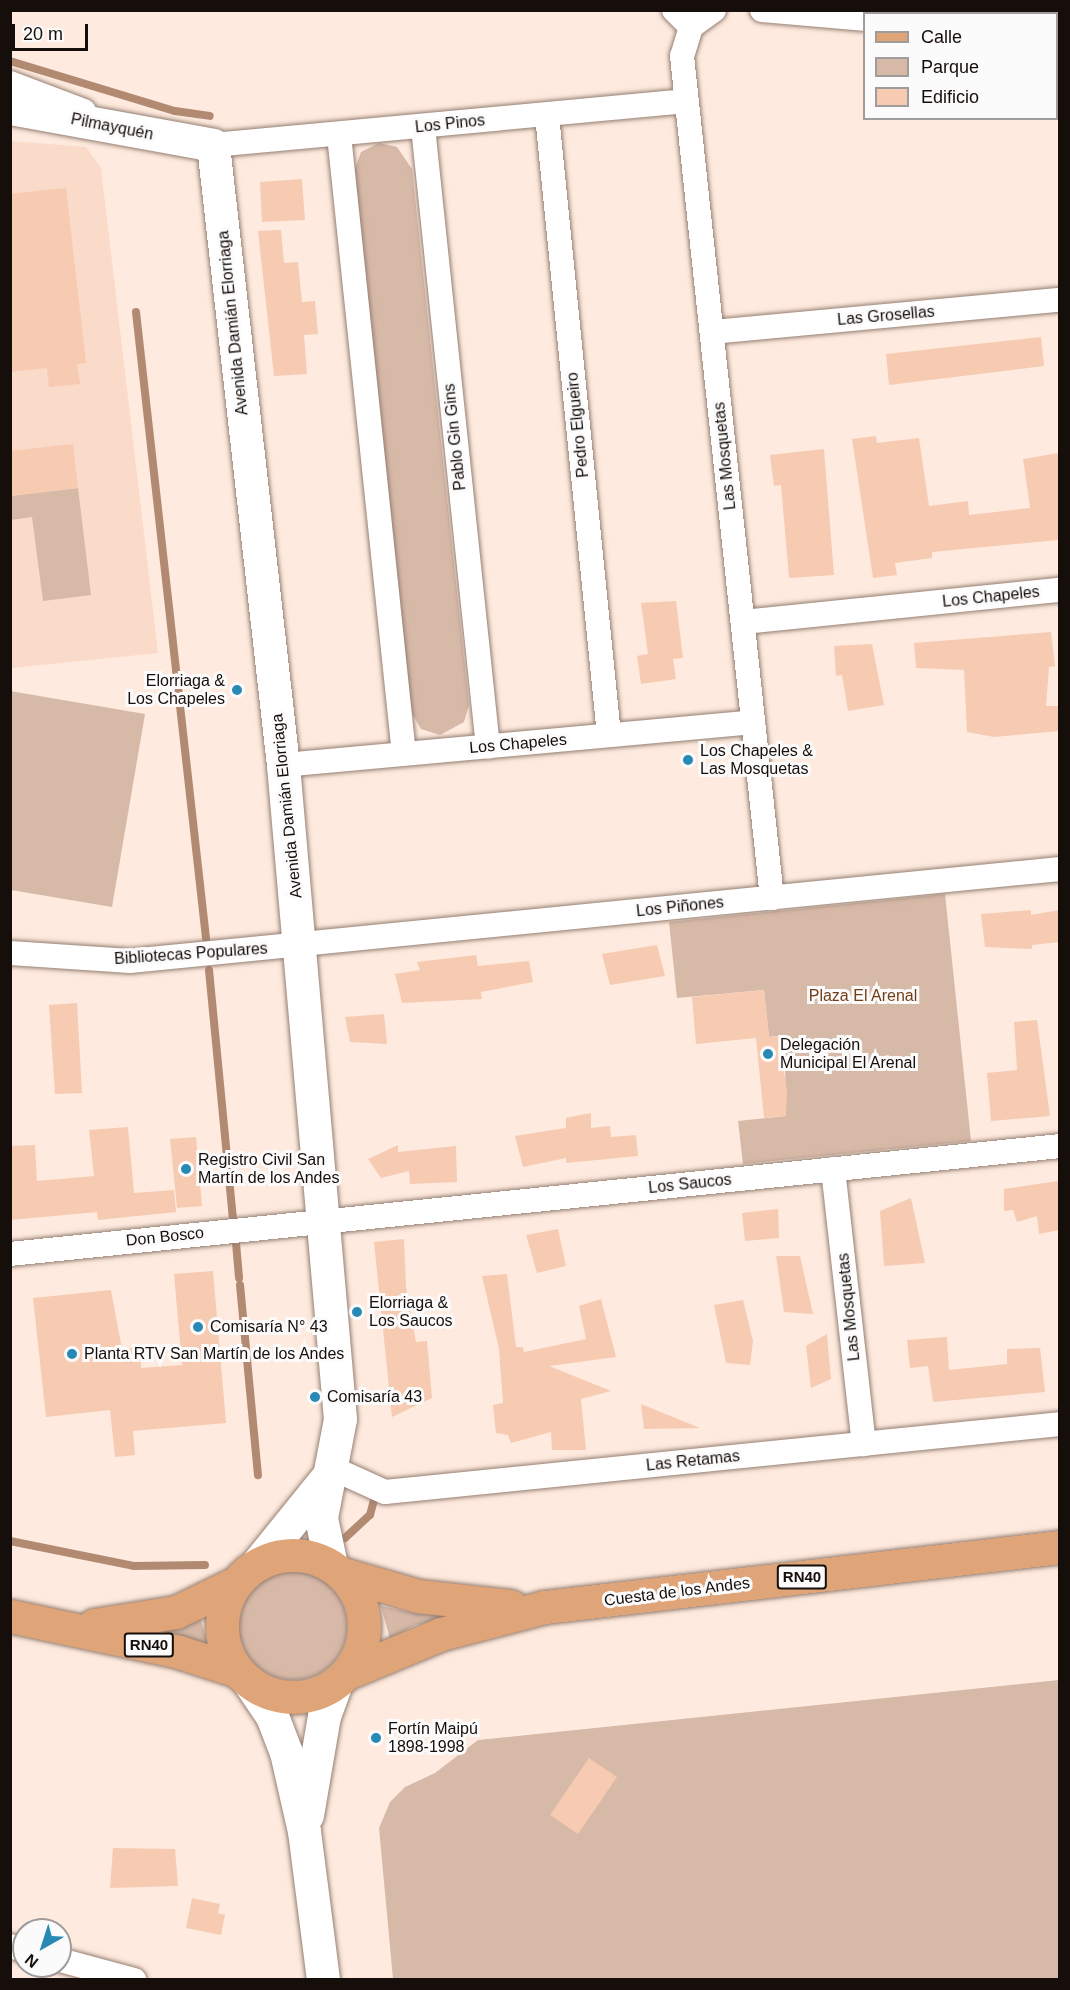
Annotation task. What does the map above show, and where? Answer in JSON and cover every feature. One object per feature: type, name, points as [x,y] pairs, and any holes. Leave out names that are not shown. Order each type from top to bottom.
[{"type":"main road","name":"Cuesta de los Andes","points":[[342,1678],[441,1634],[544,1607],[1059,1547]]},
{"type":"main road","name":"RN40","points":[[58,1627],[176,1612],[286,1554],[337,1570]]},
{"type":"main road","name":"Cuesta de los Andes","points":[[337,1570],[426,1598],[544,1607]]},
{"type":"main road","points":[[337,1570],[364,1615],[362,1646],[342,1678]]},
{"type":"main road","points":[[243,1676],[222,1628],[246,1574]]},
{"type":"main road","name":"RN40","points":[[10,1616],[179,1652],[292,1697],[342,1678]]},
{"type":"street","points":[[762,10],[863,19]]},
{"type":"street","name":"Las Mosquetas","points":[[694,17],[683,46],[687,101],[772,898]]},
{"type":"street","points":[[10,83],[145,134]]},
{"type":"street","name":"Los Pinos","points":[[213,145],[687,101]]},
{"type":"street","name":"Pilmayquén","points":[[10,108],[213,145]]},
{"type":"street","name":"Pedro Elgueiro","points":[[546,115],[609,735]]},
{"type":"street","name":"Pablo Gin Gins","points":[[423,127],[488,747]]},
{"type":"street","points":[[339,135],[404,754]]},
{"type":"street","name":"Avenida Damián Elorriaga","points":[[213,145],[301,945],[320,1222],[340,1419],[321,1518],[337,1570]]},
{"type":"street","name":"Las Grosellas","points":[[712,332],[1059,300]]},
{"type":"street","name":"Los Chapeles","points":[[743,622],[1059,590]]},
{"type":"street","name":"Los Chapeles","points":[[283,765],[753,722]]},
{"type":"street","name":"Los Piñones","points":[[301,945],[1059,869]]},
{"type":"street","name":"Bibliotecas Populares","points":[[10,952],[130,961],[301,945]]},
{"type":"street","name":"Los Saucos","points":[[320,1222],[1059,1146]]},
{"type":"street","name":"Las Mosquetas","points":[[833,1169],[864,1444]]},
{"type":"street","name":"Don Bosco","points":[[10,1254],[320,1222]]},
{"type":"street","name":"Las Retamas","points":[[332,1468],[385,1492],[1059,1425]]},
{"type":"street","name":"Avenida Damián Elorriaga","points":[[246,1574],[332,1468]]},
{"type":"street","points":[[243,1676],[278,1728],[304,1831],[322,1980]]},
{"type":"street","points":[[304,1831],[322,1728],[342,1678]]},
{"type":"street","points":[[72,1963],[134,1980]]},
{"type":"shaded area","points":[[10,141],[86,147],[101,168],[158,653],[11,668]]},
{"type":"green space","points":[[379,143],[397,147],[412,169],[469,705],[464,722],[440,735],[421,729],[411,712],[354,171],[361,152]]},
{"type":"green space","points":[[78,488],[91,595],[43,601],[32,517],[11,520],[10,496]]},
{"type":"green space","points":[[10,691],[145,714],[112,907],[11,890]]},
{"type":"green space","name":"Plaza El Arenal","points":[[945,894],[971,1141],[743,1164],[738,1121],[786,1116],[785,1065],[778,1036],[769,1037],[764,990],[677,998],[669,922]]},
{"type":"green space","points":[[293,1572],[314,1576],[331,1588],[343,1605],[347,1626],[343,1647],[331,1664],[314,1676],[293,1680],[272,1676],[255,1664],[243,1647],[239,1626],[243,1605],[255,1588],[272,1576]]},
{"type":"green space","points":[[381,1606],[419,1614],[461,1615],[415,1625],[390,1639]]},
{"type":"green space","points":[[200,1617],[210,1652],[152,1630]]},
{"type":"green space","points":[[1059,1680],[1059,1979],[393,1979],[379,1828],[390,1802],[405,1787],[435,1773],[478,1740]]},
{"type":"building","points":[[302,179],[305,220],[262,222],[260,182]]},
{"type":"building","points":[[66,188],[86,363],[77,364],[80,384],[49,387],[47,368],[10,372],[10,194]]},
{"type":"building","points":[[281,230],[284,263],[298,262],[302,302],[315,301],[318,334],[304,335],[307,374],[274,376],[258,231]]},
{"type":"building","points":[[1041,337],[1044,366],[889,385],[886,354]]},
{"type":"building","points":[[876,436],[877,443],[919,438],[929,506],[968,501],[969,515],[1030,508],[1023,459],[1059,453],[1059,540],[932,552],[932,558],[895,563],[897,575],[873,578],[852,439]]},
{"type":"building","points":[[73,444],[78,488],[10,496],[10,451]]},
{"type":"building","points":[[824,449],[834,575],[789,578],[781,485],[774,486],[770,455]]},
{"type":"building","points":[[676,601],[683,658],[673,659],[676,679],[641,684],[637,656],[648,654],[641,603]]},
{"type":"building","points":[[1051,632],[1055,666],[1049,667],[1046,706],[1059,706],[1059,731],[994,737],[967,732],[964,670],[916,668],[914,643]]},
{"type":"building","points":[[872,644],[884,705],[848,711],[842,675],[836,676],[834,646]]},
{"type":"building","points":[[1031,910],[1031,915],[1059,910],[1059,942],[1032,945],[1032,949],[985,947],[981,914]]},
{"type":"building","points":[[657,945],[665,976],[610,985],[602,954]]},
{"type":"building","points":[[476,955],[478,966],[529,961],[533,982],[481,992],[482,999],[402,1003],[395,974],[420,970],[417,962]]},
{"type":"building","name":"Delegación Municipal El Arenal","points":[[764,990],[769,1037],[778,1036],[787,1091],[786,1116],[764,1118],[756,1038],[696,1044],[692,997]]},
{"type":"building","points":[[77,1003],[82,1093],[55,1094],[49,1005]]},
{"type":"building","points":[[384,1014],[387,1044],[350,1042],[345,1017]]},
{"type":"building","points":[[1037,1020],[1050,1116],[991,1121],[987,1073],[1017,1070],[1014,1022]]},
{"type":"building","points":[[591,1113],[591,1128],[610,1126],[611,1137],[636,1135],[638,1156],[566,1163],[566,1158],[523,1167],[515,1136],[566,1128],[566,1118]]},
{"type":"building","points":[[128,1127],[134,1193],[174,1190],[176,1212],[98,1220],[97,1212],[10,1220],[10,1146],[35,1145],[37,1181],[94,1176],[89,1130]]},
{"type":"building","name":"Registro Civil San Martín de los Andes","points":[[196,1137],[202,1206],[177,1208],[170,1139]]},
{"type":"building","points":[[398,1145],[398,1152],[456,1146],[457,1182],[410,1184],[409,1171],[381,1178],[368,1159]]},
{"type":"building","points":[[1058,1181],[1059,1230],[1039,1234],[1037,1216],[1017,1222],[1013,1210],[1004,1211],[1004,1189]]},
{"type":"building","points":[[911,1198],[925,1263],[884,1266],[880,1211]]},
{"type":"building","points":[[778,1209],[779,1238],[745,1241],[742,1213]]},
{"type":"building","points":[[558,1229],[566,1266],[537,1273],[526,1235]]},
{"type":"building","points":[[404,1239],[406,1287],[416,1342],[427,1341],[432,1398],[392,1417],[374,1242]]},
{"type":"building","points":[[776,1256],[800,1256],[813,1314],[784,1312]]},
{"type":"building","points":[[213,1271],[226,1423],[133,1431],[135,1455],[115,1457],[110,1410],[46,1417],[33,1298],[111,1290],[122,1349],[140,1347],[141,1368],[182,1365],[174,1274]]},
{"type":"building","points":[[507,1274],[516,1347],[523,1347],[524,1352],[586,1339],[579,1306],[601,1299],[616,1357],[549,1366],[611,1391],[581,1399],[586,1450],[552,1450],[551,1432],[511,1443],[508,1435],[496,1433],[493,1405],[503,1403],[499,1349],[482,1276]]},
{"type":"building","points":[[743,1300],[753,1341],[750,1365],[726,1363],[714,1305]]},
{"type":"building","points":[[827,1334],[831,1379],[811,1388],[806,1346]]},
{"type":"building","points":[[947,1337],[949,1370],[1007,1364],[1007,1349],[1040,1348],[1045,1392],[933,1402],[928,1366],[910,1368],[907,1340]]},
{"type":"building","points":[[641,1404],[700,1428],[644,1429]]},
{"type":"building","points":[[589,1758],[617,1777],[578,1834],[550,1815]]},
{"type":"building","points":[[113,1848],[175,1849],[178,1886],[110,1888]]},
{"type":"building","points":[[192,1898],[220,1904],[218,1913],[225,1915],[221,1935],[186,1928]]},
{"type":"waterway","points":[[10,61],[175,111],[210,116]]},
{"type":"waterway","points":[[136,312],[206,938]]},
{"type":"waterway","points":[[209,970],[233,1217]]},
{"type":"waterway","points":[[236,1243],[239,1278]]},
{"type":"waterway","points":[[240,1285],[258,1475]]},
{"type":"waterway","points":[[345,1538],[370,1515],[376,1492]]},
{"type":"waterway","points":[[10,1541],[134,1566],[205,1565]]},
{"type":"place","name":"Elorriaga & Los Chapeles","points":[[237,690]]},
{"type":"place","name":"Los Chapeles & Las Mosquetas","points":[[688,760]]},
{"type":"place","name":"Delegación Municipal El Arenal","points":[[768,1054]]},
{"type":"place","name":"Registro Civil San Martín de los Andes","points":[[186,1169]]},
{"type":"place","name":"Elorriaga & Los Saucos","points":[[357,1312]]},
{"type":"place","name":"Comisaría N° 43","points":[[198,1327]]},
{"type":"place","name":"Planta RTV San Martín de los Andes","points":[[72,1354]]},
{"type":"place","name":"Comisaría 43","points":[[315,1397]]},
{"type":"place","name":"Fortín Maipú 1898-1998","points":[[376,1738]]}]
